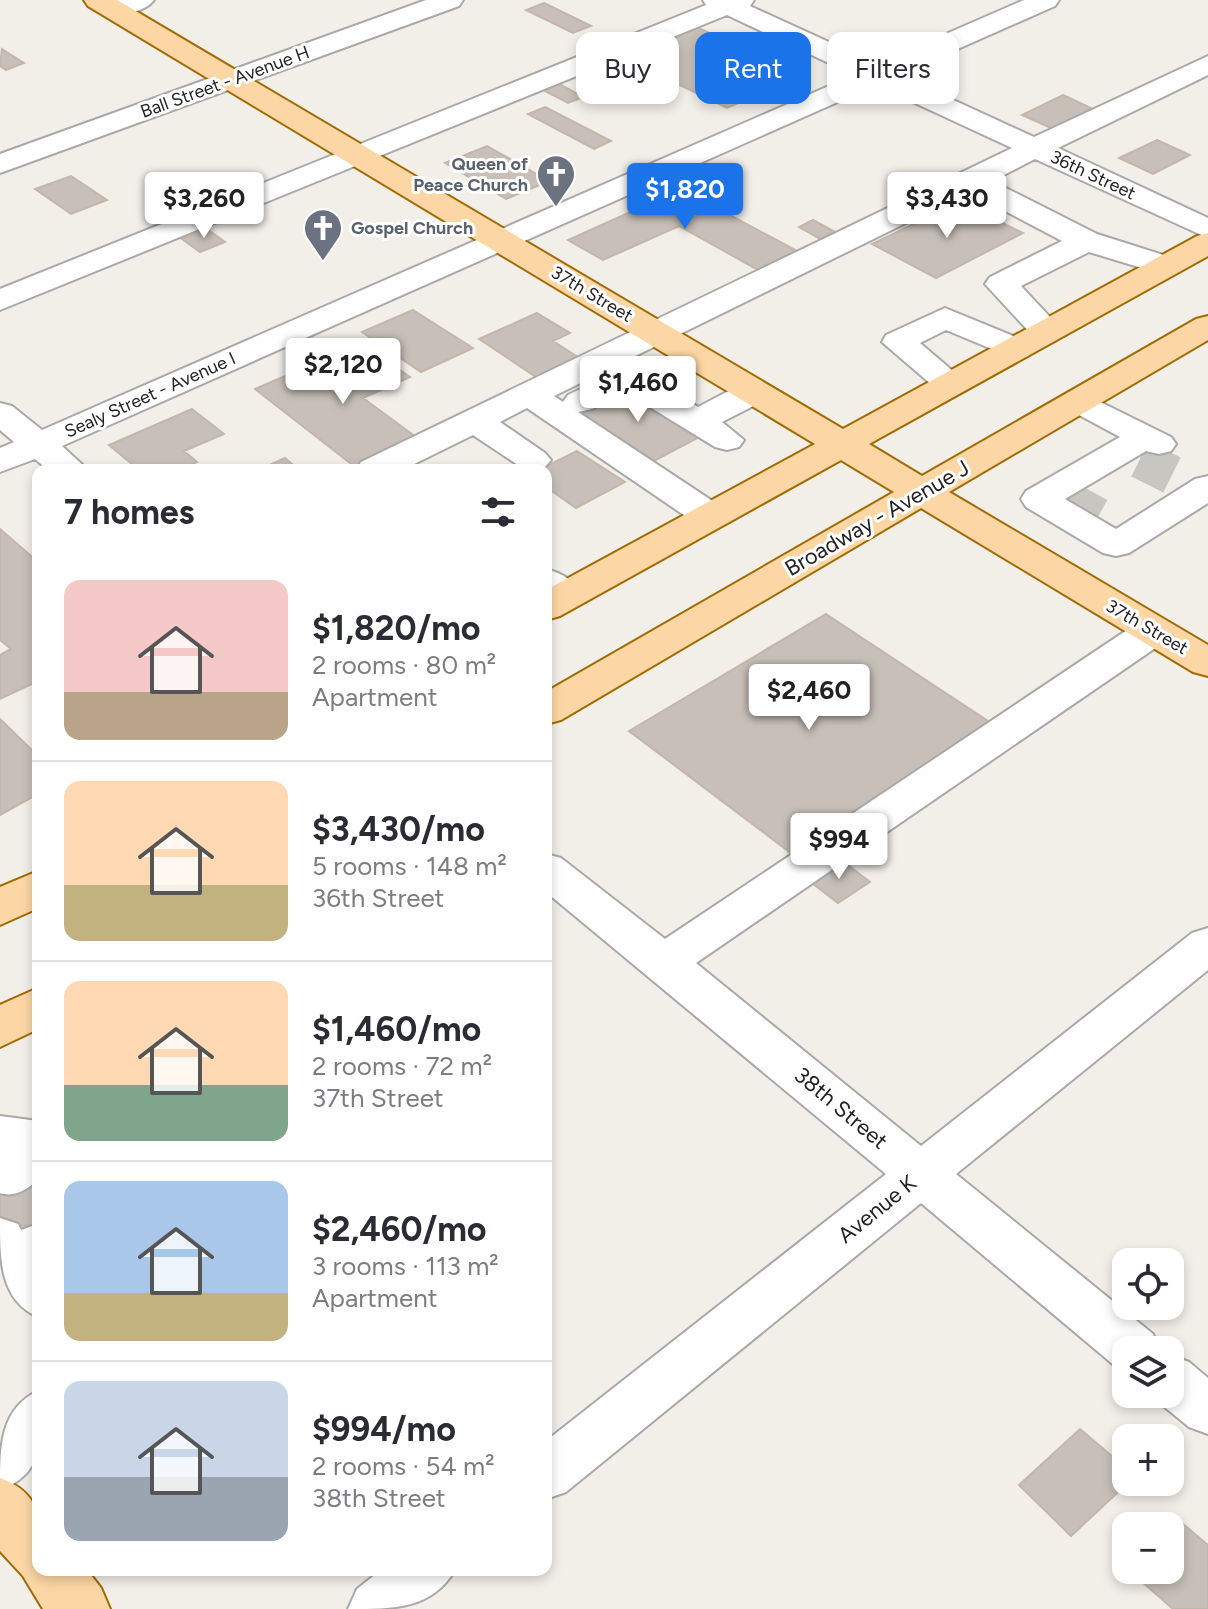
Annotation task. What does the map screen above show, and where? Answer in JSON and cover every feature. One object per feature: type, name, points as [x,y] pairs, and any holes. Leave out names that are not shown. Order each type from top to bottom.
[{"type":"main road","name":"37th Street","points":[[106,5],[1208,663]]},
{"type":"main road","points":[[553,595],[710,516],[1208,243]]},
{"type":"main road","name":"Broadway - Avenue J","points":[[552,707],[1208,326]]},
{"type":"main road","points":[[0,908],[32,890]]},
{"type":"main road","points":[[0,1028],[32,1009]]},
{"type":"main road","points":[[0,1505],[32,1546]]},
{"type":"main road","points":[[55,1576],[80,1609]]},
{"type":"street","points":[[106,5],[141,0]]},
{"type":"street","name":"Ball Street - Avenue H","points":[[0,164],[450,0]]},
{"type":"street","name":"Sealy Street - Avenue I","points":[[959,39],[1046,0]]},
{"type":"street","points":[[0,300],[729,2]]},
{"type":"street","name":"36th Street","points":[[729,2],[827,50]]},
{"type":"street","points":[[543,404],[600,360],[1208,64]]},
{"type":"street","name":"Sealy Street - Avenue I","points":[[0,461],[827,97]]},
{"type":"street","name":"36th Street","points":[[939,104],[1208,229]]},
{"type":"street","points":[[968,180],[1086,241],[1165,266]]},
{"type":"street","points":[[1047,331],[1001,284],[1086,241]]},
{"type":"street","points":[[951,384],[898,342],[945,318],[1016,349]]},
{"type":"street","points":[[600,360],[727,440]]},
{"type":"street","points":[[394,464],[475,421],[629,379]]},
{"type":"street","points":[[697,421],[755,392]]},
{"type":"street","points":[[1078,401],[1136,483]]},
{"type":"street","points":[[543,404],[710,516]]},
{"type":"street","points":[[0,413],[63,464]]},
{"type":"street","points":[[475,421],[533,460]]},
{"type":"street","points":[[664,962],[1153,631]]},
{"type":"street","name":"38th Street","points":[[552,874],[664,962],[1117,1336]]},
{"type":"street","name":"Avenue K","points":[[552,1469],[1208,945]]},
{"type":"street","points":[[1184,1390],[1208,1410]]},
{"type":"street","points":[[0,1465],[32,1423]]},
{"type":"street","points":[[377,1609],[418,1576]]},
{"type":"building","points":[[544,3],[591,26],[573,33],[526,10]]},
{"type":"building","points":[[694,26],[707,32],[695,32],[695,92],[679,85],[679,32]]},
{"type":"building","points":[[2,49],[24,63],[6,70],[0,66]]},
{"type":"building","points":[[558,83],[576,93],[576,100],[568,103],[543,90]]},
{"type":"building","points":[[1063,95],[1093,109],[1053,129],[1022,115]]},
{"type":"building","points":[[545,107],[611,141],[594,149],[528,114]]},
{"type":"building","points":[[1157,140],[1190,155],[1153,174],[1119,158]]},
{"type":"building","points":[[487,146],[549,181],[506,199],[445,163]]},
{"type":"building","points":[[71,176],[107,200],[71,214],[35,189]]},
{"type":"building","points":[[681,189],[799,252],[760,271],[679,226],[603,260],[568,240]]},
{"type":"building","points":[[959,202],[1023,233],[936,278],[872,244]]},
{"type":"building","points":[[813,220],[837,233],[822,240],[799,227]]},
{"type":"building","points":[[207,229],[225,242],[200,252],[182,239]]},
{"type":"building","points":[[413,310],[473,348],[421,372],[362,332]]},
{"type":"building","points":[[537,313],[570,333],[553,341],[581,359],[539,379],[479,339]]},
{"type":"building","points":[[372,350],[410,377],[363,398],[416,437],[358,464],[351,464],[255,389],[311,365],[321,372]]},
{"type":"building","points":[[628,384],[707,433],[648,464],[569,413]]},
{"type":"building","points":[[192,409],[224,434],[184,451],[197,462],[192,464],[132,464],[109,445]]},
{"type":"building","points":[[577,451],[625,482],[576,508],[552,491],[551,464]]},
{"type":"building","points":[[285,458],[292,464],[272,464]]},
{"type":"building","points":[[0,529],[32,557],[32,684],[0,699],[0,655],[11,649],[0,640]]},
{"type":"building","points":[[826,614],[991,723],[792,854],[629,731]]},
{"type":"building","points":[[0,719],[32,750],[32,797],[0,815]]},
{"type":"building","points":[[840,859],[870,882],[838,903],[808,880]]},
{"type":"building","points":[[0,1175],[32,1177],[32,1226],[0,1225]]},
{"type":"building","points":[[1080,1429],[1112,1456],[1114,1496],[1071,1536],[1019,1485]]},
{"type":"building","points":[[1184,1525],[1208,1545],[1208,1609],[1173,1609],[1144,1584],[1184,1584]]},
{"type":"tunnel","points":[[1140,459],[1172,475]]},
{"type":"tunnel","points":[[1067,500],[1098,517]]},
{"type":"place","name":"Queen of Peace Church","points":[[556,208]]},
{"type":"place","name":"Gospel Church","points":[[323,262]]}]
